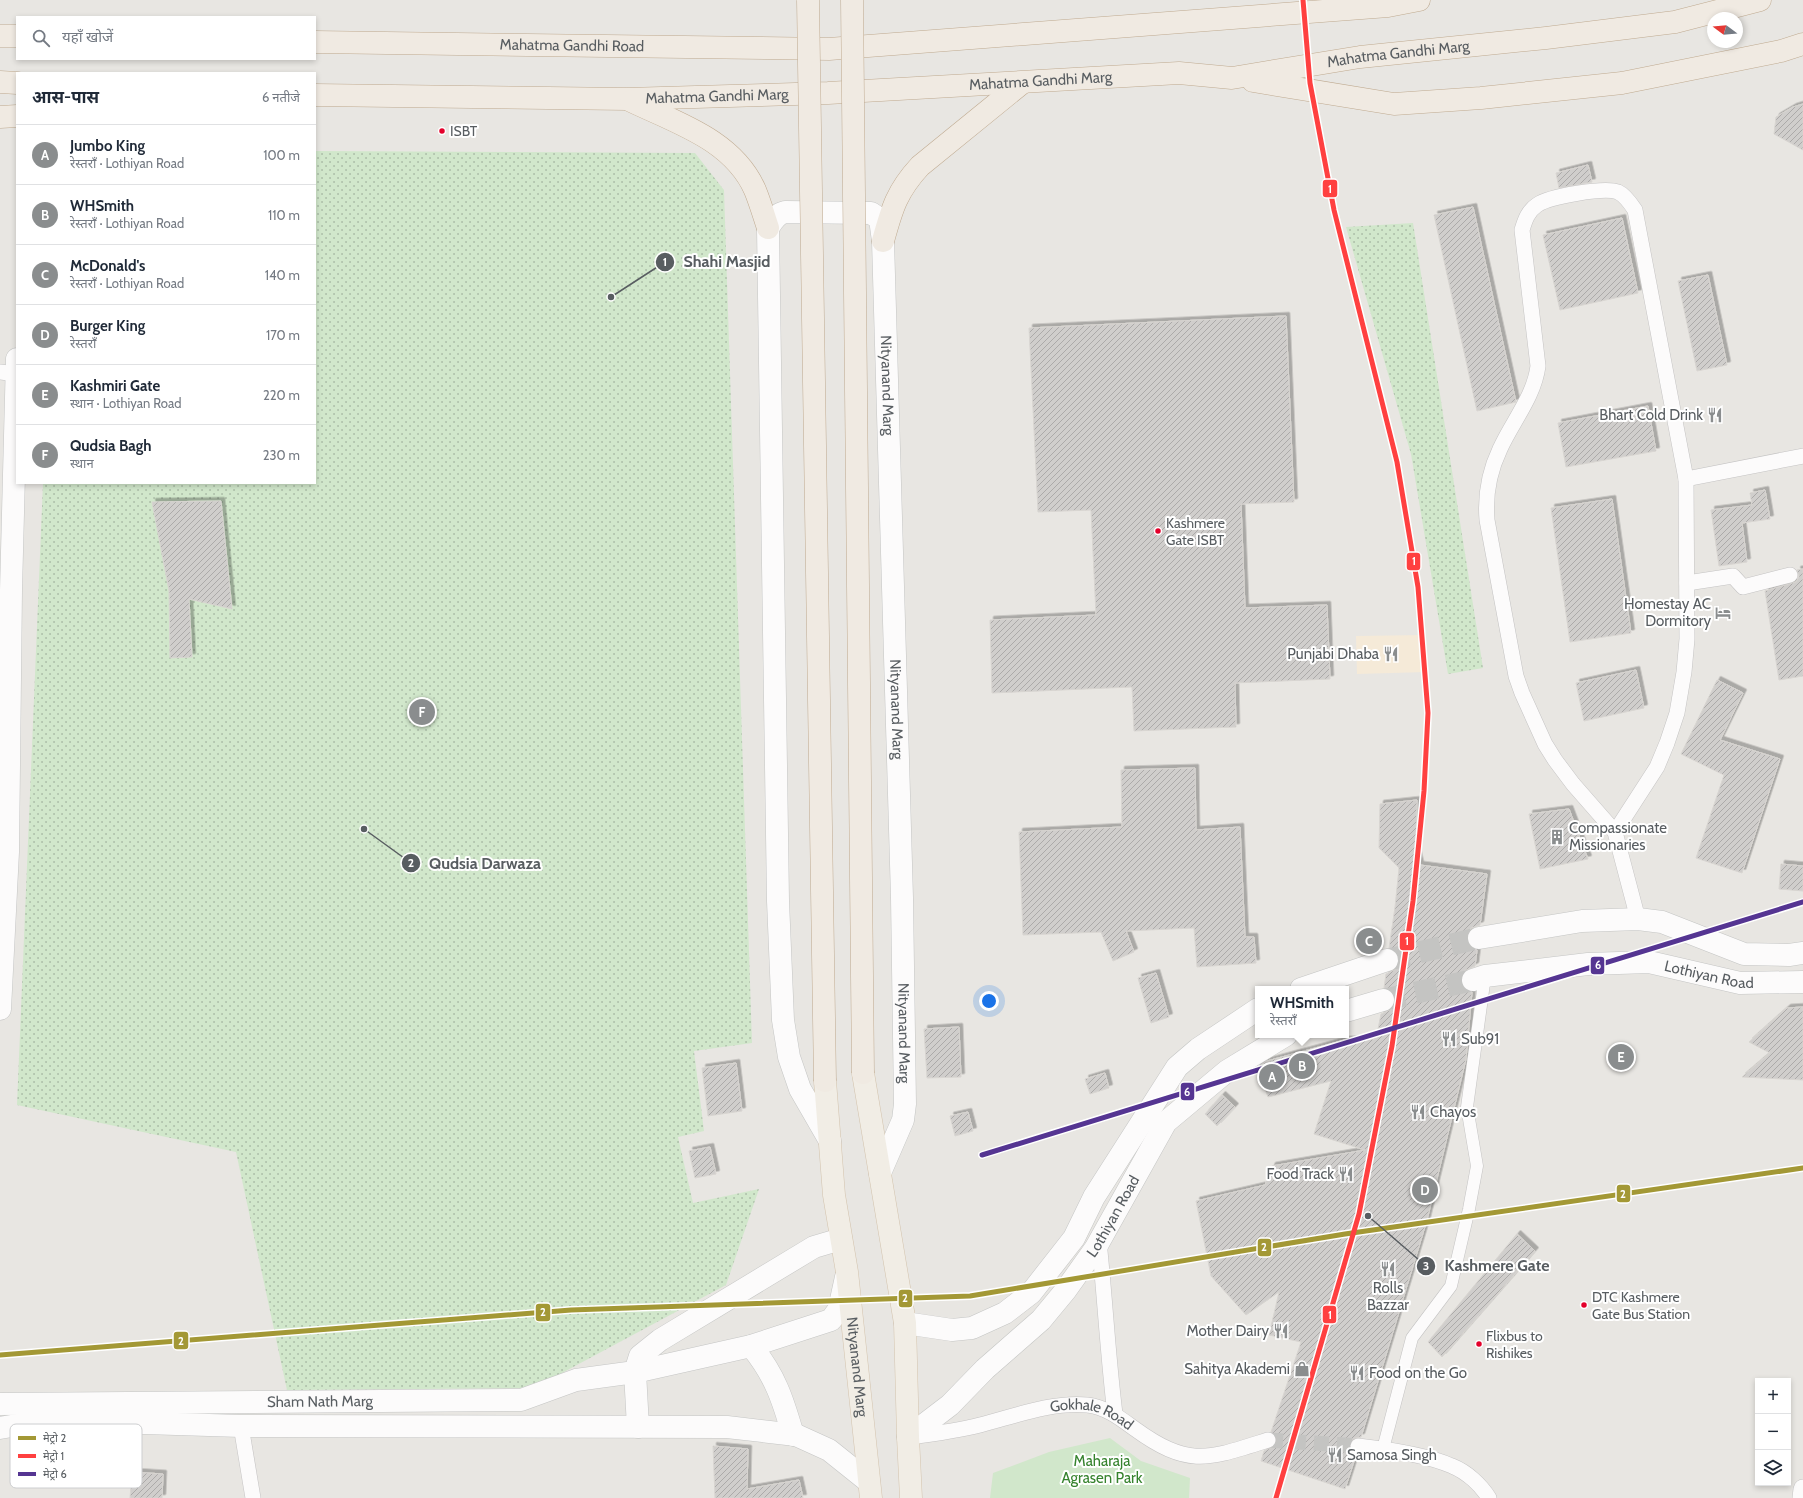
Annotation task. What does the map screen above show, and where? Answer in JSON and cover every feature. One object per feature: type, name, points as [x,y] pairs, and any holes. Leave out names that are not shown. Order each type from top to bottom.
[{"type":"highway","points":[[808,0],[825,1081]]},
{"type":"highway","points":[[852,0],[863,1073]]},
{"type":"highway","name":"Mahatma Gandhi Road","points":[[316,42],[829,49],[873,47],[1388,6],[1419,0]]},
{"type":"highway","name":"Mahatma Gandhi Marg","points":[[316,95],[627,99],[828,93],[1179,73],[1232,78],[1360,57],[1546,38],[1675,22],[1760,0]]},
{"type":"highway","points":[[0,36],[16,36]]},
{"type":"highway","points":[[1232,78],[1394,104],[1481,98],[1622,83],[1781,51],[1803,44]]},
{"type":"highway","points":[[0,82],[16,83]]},
{"type":"highway","points":[[883,241],[895,200],[907,180],[920,166],[1022,83]]},
{"type":"highway","points":[[627,99],[701,134],[720,146],[734,158],[755,190],[768,228]]},
{"type":"highway","points":[[0,117],[16,116]]},
{"type":"main road","name":"Nityanand Marg","points":[[830,1141],[800,1089],[789,1057],[783,1020],[778,901],[768,228],[776,217],[785,212],[871,213],[880,219],[883,241],[902,898],[905,1104],[902,1120],[880,1173]]},
{"type":"main road","points":[[0,1009],[8,852],[6,590],[11,368]]},
{"type":"main road","name":"Lothiyan Road","points":[[1479,938],[1582,920],[1638,919],[1662,922],[1744,954],[1789,955],[1803,953]]},
{"type":"main road","points":[[1310,986],[1387,960]]},
{"type":"main road","name":"Lothiyan Road","points":[[1479,978],[1588,964],[1649,962],[1740,983],[1803,982]]},
{"type":"main road","points":[[1349,1010],[1383,1000]]},
{"type":"main road","name":"Lothiyan Road","points":[[905,1323],[952,1330],[972,1328],[1005,1313],[1031,1293],[1074,1238],[1094,1197],[1177,1068],[1198,1048],[1255,1011]]},
{"type":"main road","name":"Lothiyan Road","points":[[908,1437],[950,1405],[985,1369],[1041,1320],[1065,1291],[1099,1241],[1166,1122],[1227,1071],[1281,1038]]},
{"type":"main road","points":[[863,1073],[905,1323],[911,1498]]},
{"type":"main road","name":"Nityanand Marg","points":[[825,1081],[834,1195],[847,1272],[870,1490]]},
{"type":"main road","points":[[638,1426],[635,1372],[640,1356],[660,1340],[814,1247],[841,1239]]},
{"type":"main road","name":"Sham Nath Marg","points":[[0,1404],[521,1400],[576,1380],[635,1372],[751,1346],[831,1320],[839,1309],[847,1272]]},
{"type":"main road","points":[[751,1346],[766,1364],[782,1396],[794,1435]]},
{"type":"main road","name":"Sham Nath Marg","points":[[23,1424],[46,1420],[241,1426],[727,1427],[794,1435],[829,1450],[870,1490]]},
{"type":"main road","name":"Sham Nath Marg","points":[[0,1428],[10,1426]]},
{"type":"street","points":[[1615,832],[1657,767],[1677,713],[1684,672],[1687,639],[1686,480],[1635,210],[1620,193],[1612,190],[1599,190],[1558,198],[1538,204],[1525,218],[1522,230],[1538,366],[1537,376],[1513,427],[1500,448],[1489,481],[1486,502],[1487,520],[1516,676],[1522,693],[1545,744],[1555,760],[1573,784],[1615,832],[1638,919]]},
{"type":"street","points":[[1686,480],[1803,456]]},
{"type":"street","points":[[1687,583],[1733,576],[1743,587],[1790,575]]},
{"type":"street","points":[[1383,1449],[1412,1338],[1451,1286],[1469,1209],[1477,1166],[1467,1107],[1479,978]]},
{"type":"street","points":[[1099,1241],[1105,1294],[1109,1369],[1115,1414]]},
{"type":"street","name":"Gokhale Road","points":[[908,1437],[945,1433],[1018,1414],[1074,1404],[1099,1407],[1115,1414],[1148,1438],[1181,1455],[1197,1457],[1223,1454],[1268,1440]]},
{"type":"street","points":[[241,1426],[253,1498]]},
{"type":"street","points":[[1358,1446],[1383,1449],[1452,1466],[1466,1474],[1489,1498]]},
{"type":"street","points":[[1802,1498],[1803,1490]]},
{"type":"shaded area","name":"Punjabi Dhaba","points":[[1425,635],[1426,672],[1357,674],[1356,636]]},
{"type":"green space","points":[[316,151],[695,153],[724,190],[752,1043],[694,1051],[704,1131],[678,1137],[693,1203],[759,1189],[726,1285],[534,1388],[287,1390],[236,1152],[17,1105],[43,484],[316,484]]},
{"type":"green space","points":[[1413,223],[1483,668],[1448,674],[1411,454],[1346,227]]},
{"type":"green space","name":"Maharaja Agrasen Park","points":[[1110,1438],[1141,1461],[1190,1478],[1189,1498],[990,1498],[993,1473],[1049,1452]]},
{"type":"building","points":[[1803,104],[1803,150],[1774,134],[1776,117],[1793,107]]},
{"type":"building","points":[[1588,165],[1592,182],[1559,188],[1556,173]]},
{"type":"building","points":[[1473,207],[1516,402],[1477,411],[1434,215]]},
{"type":"building","points":[[1622,218],[1638,293],[1560,310],[1543,235]]},
{"type":"building","points":[[1708,275],[1727,365],[1697,371],[1678,281]]},
{"type":"building","points":[[1286,316],[1294,502],[1241,504],[1245,608],[1327,605],[1330,679],[1235,683],[1236,727],[1134,731],[1132,687],[992,693],[990,620],[1096,615],[1091,510],[1038,512],[1029,328]]},
{"type":"building","points":[[1648,406],[1656,451],[1566,467],[1558,423]]},
{"type":"building","points":[[1765,490],[1770,519],[1742,523],[1747,562],[1719,566],[1711,510],[1752,505],[1750,493]]},
{"type":"building","points":[[1612,499],[1631,633],[1570,642],[1551,508]]},
{"type":"building","points":[[221,501],[232,609],[189,599],[192,657],[170,658],[169,591],[152,502]]},
{"type":"building","points":[[1803,569],[1803,676],[1779,680],[1765,591],[1796,582],[1799,577],[1797,570]]},
{"type":"building","points":[[1636,670],[1644,708],[1584,721],[1576,683]]},
{"type":"building","points":[[1717,680],[1743,693],[1720,740],[1780,759],[1742,873],[1696,858],[1724,775],[1681,754]]},
{"type":"building","points":[[1195,768],[1196,830],[1240,827],[1245,937],[1254,937],[1256,963],[1197,967],[1194,928],[1126,931],[1134,952],[1113,961],[1101,932],[1023,935],[1019,832],[1122,827],[1121,770]]},
{"type":"building","points":[[1417,800],[1416,848],[1420,865],[1487,874],[1480,925],[1471,928],[1467,934],[1469,946],[1477,950],[1475,966],[1464,971],[1461,978],[1461,984],[1464,989],[1472,992],[1466,1059],[1427,1220],[1361,1437],[1354,1438],[1349,1445],[1350,1450],[1356,1455],[1345,1489],[1261,1461],[1264,1451],[1274,1446],[1277,1442],[1276,1437],[1271,1432],[1301,1342],[1269,1335],[1279,1292],[1246,1315],[1211,1276],[1196,1201],[1265,1185],[1272,1166],[1365,1150],[1314,1134],[1331,1081],[1268,1097],[1257,1068],[1267,1061],[1345,1040],[1376,1039],[1381,1014],[1392,1009],[1395,1003],[1395,996],[1392,991],[1384,988],[1386,974],[1396,969],[1399,962],[1399,956],[1396,951],[1389,948],[1399,868],[1379,848],[1380,804]]},
{"type":"building","name":"Compassionate Missionaries","points":[[1569,809],[1588,859],[1540,869],[1529,814]]},
{"type":"building","points":[[1781,864],[1803,866],[1803,891],[1779,889]]},
{"type":"building","points":[[1156,973],[1169,1017],[1151,1023],[1138,978]]},
{"type":"building","points":[[1803,1007],[1803,1080],[1742,1077],[1770,1053],[1749,1042],[1787,1008]]},
{"type":"building","points":[[959,1027],[961,1077],[927,1078],[924,1029]]},
{"type":"building","points":[[736,1063],[742,1111],[708,1116],[702,1068]]},
{"type":"building","points":[[1105,1073],[1109,1088],[1090,1094],[1085,1079]]},
{"type":"building","points":[[1222,1095],[1235,1107],[1217,1126],[1205,1114]]},
{"type":"building","points":[[968,1112],[973,1131],[955,1136],[950,1116]]},
{"type":"building","points":[[710,1147],[716,1174],[695,1178],[689,1151]]},
{"type":"building","points":[[1517,1234],[1535,1251],[1442,1357],[1428,1342]]},
{"type":"building","points":[[713,1446],[748,1449],[747,1489],[799,1480],[803,1498],[715,1498]]},
{"type":"building","points":[[142,1473],[163,1474],[162,1498],[130,1498],[131,1488],[142,1488]]},
{"type":"tunnel","points":[[1387,960],[1479,938]]},
{"type":"tunnel","points":[[1383,1000],[1473,980]]},
{"type":"tunnel","points":[[1268,1440],[1358,1446]]},
{"type":"metro line","name":"1","points":[[1276,1498],[1359,1214],[1392,1046],[1413,901],[1424,791],[1428,713],[1418,587],[1397,462],[1334,210],[1310,83],[1303,0]]},
{"type":"metro line","name":"6","points":[[982,1155],[1803,902]]},
{"type":"metro line","name":"2","points":[[0,1355],[571,1310],[970,1296],[1345,1234],[1803,1168]]},
{"type":"place","name":"ISBT","points":[[442,131]]},
{"type":"place","name":"Shahi Masjid","points":[[611,297]]},
{"type":"place","name":"Bhart Cold Drink","points":[[1715,415]]},
{"type":"place","name":"Kashmere Gate ISBT","points":[[1158,531]]},
{"type":"place","name":"Homestay AC Dormitory","points":[[1723,613]]},
{"type":"place","name":"Punjabi Dhaba","points":[[1391,654]]},
{"type":"place","name":"Qudsia Bagh","points":[[422,712]]},
{"type":"place","name":"Qudsia Darwaza","points":[[364,829]]},
{"type":"place","name":"Compassionate Missionaries","points":[[1557,837]]},
{"type":"place","name":"McDonald's","points":[[1369,941]]},
{"type":"place","name":"Sub91","points":[[1449,1039]]},
{"type":"place","name":"Kashmiri Gate","points":[[1621,1057]]},
{"type":"place","name":"WHSmith","points":[[1302,1066]]},
{"type":"place","name":"Jumbo King","points":[[1272,1077]]},
{"type":"place","name":"Chayos","points":[[1418,1112]]},
{"type":"place","name":"Food Track","points":[[1346,1174]]},
{"type":"place","name":"Burger King","points":[[1425,1190]]},
{"type":"place","name":"Kashmere Gate","points":[[1368,1216]]},
{"type":"place","name":"Rolls Bazzar","points":[[1388,1269]]},
{"type":"place","name":"DTC Kashmere Gate Bus Station","points":[[1584,1305]]},
{"type":"place","name":"Mother Dairy","points":[[1281,1331]]},
{"type":"place","name":"Flixbus to Rishikes","points":[[1479,1344]]},
{"type":"place","name":"Sahitya Akademi","points":[[1302,1369]]},
{"type":"place","name":"Food on the Go","points":[[1357,1373]]},
{"type":"place","name":"Samosa Singh","points":[[1335,1455]]}]
